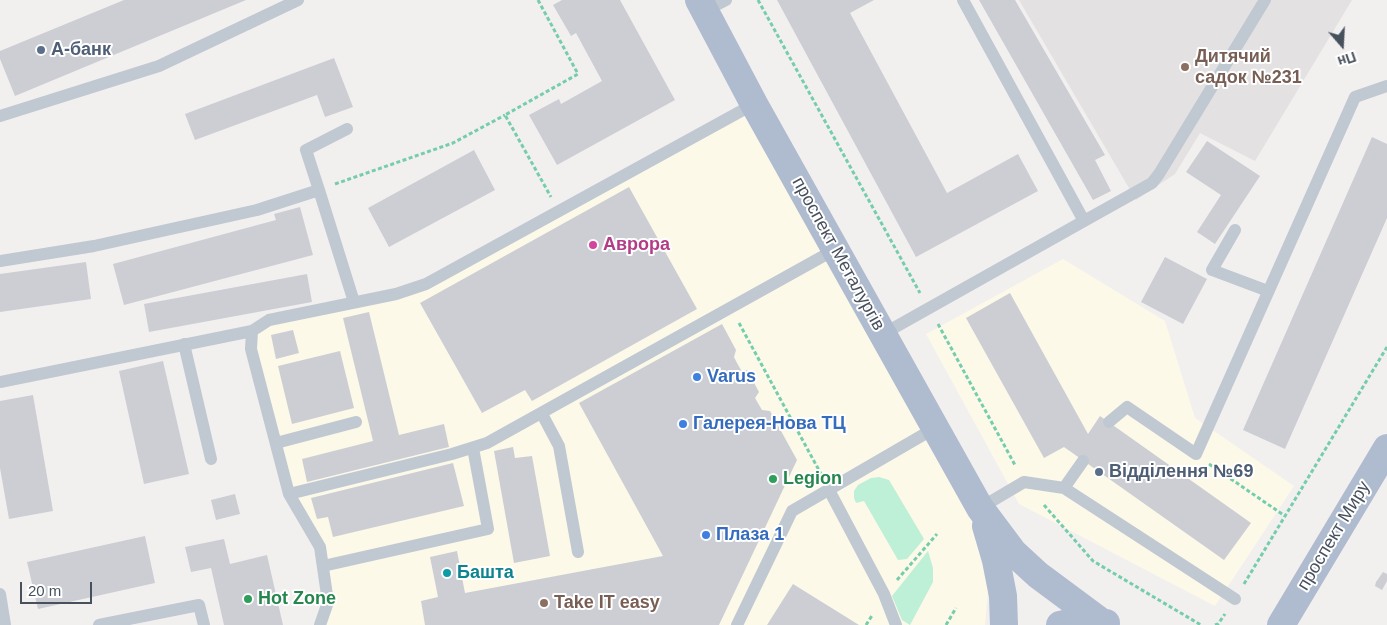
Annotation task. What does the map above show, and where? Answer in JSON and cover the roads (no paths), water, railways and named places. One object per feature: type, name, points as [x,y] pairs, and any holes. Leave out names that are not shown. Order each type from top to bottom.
[{"type":"main road","name":"проспект Металургів","points":[[710,4],[754,104],[980,508]]},
{"type":"main road","name":"проспект Миру","points":[[1280,625],[1387,448]]},
{"type":"main road","points":[[980,508],[1012,552],[1038,575],[1109,623]]},
{"type":"main road","points":[[980,508],[996,560],[1003,596],[1004,625]]},
{"type":"main road","points":[[1060,625],[1078,621],[1109,623]]},
{"type":"lane","points":[[1,112],[159,66],[298,0]]},
{"type":"lane","points":[[963,0],[1084,221]]},
{"type":"lane","points":[[883,334],[1152,183],[1265,0]]},
{"type":"lane","points":[[1109,422],[1127,408],[1196,454],[1355,96],[1387,86]]},
{"type":"lane","points":[[0,382],[252,331],[269,320],[396,294],[426,284],[754,104]]},
{"type":"lane","points":[[347,129],[306,150],[354,302]]},
{"type":"lane","points":[[0,261],[94,246],[257,210],[319,190]]},
{"type":"lane","points":[[1235,230],[1212,270],[1268,291]]},
{"type":"lane","points":[[290,494],[487,443],[836,249]]},
{"type":"lane","points":[[252,331],[251,349],[290,494],[320,547],[328,602],[320,625]]},
{"type":"lane","points":[[184,344],[211,459]]},
{"type":"lane","points":[[542,414],[559,446],[578,552]]},
{"type":"lane","points":[[276,443],[356,422]]},
{"type":"lane","points":[[736,625],[792,511],[935,428]]},
{"type":"lane","points":[[322,566],[488,528],[473,448]]},
{"type":"lane","points":[[1064,488],[1083,461]]},
{"type":"lane","points":[[980,508],[1024,482],[1064,488],[1234,599]]},
{"type":"lane","points":[[829,490],[884,594],[896,625]]},
{"type":"lane","points":[[0,594],[5,625]]},
{"type":"lane","points":[[99,625],[199,605],[204,625]]},
{"type":"place","name":"А-банк","points":[[41,50]]},
{"type":"place","name":"Дитячий садок №231","points":[[1185,67]]},
{"type":"place","name":"Аврора","points":[[593,245]]},
{"type":"place","name":"Varus","points":[[697,377]]},
{"type":"place","name":"Галерея-Нова ТЦ","points":[[683,424]]},
{"type":"place","name":"Відділення №69","points":[[1099,472]]},
{"type":"place","name":"Legion","points":[[773,479]]},
{"type":"place","name":"Плаза 1","points":[[706,535]]},
{"type":"place","name":"Башта","points":[[447,573]]},
{"type":"place","name":"Hot Zone","points":[[248,599]]},
{"type":"place","name":"Take IT easy","points":[[544,603]]}]
